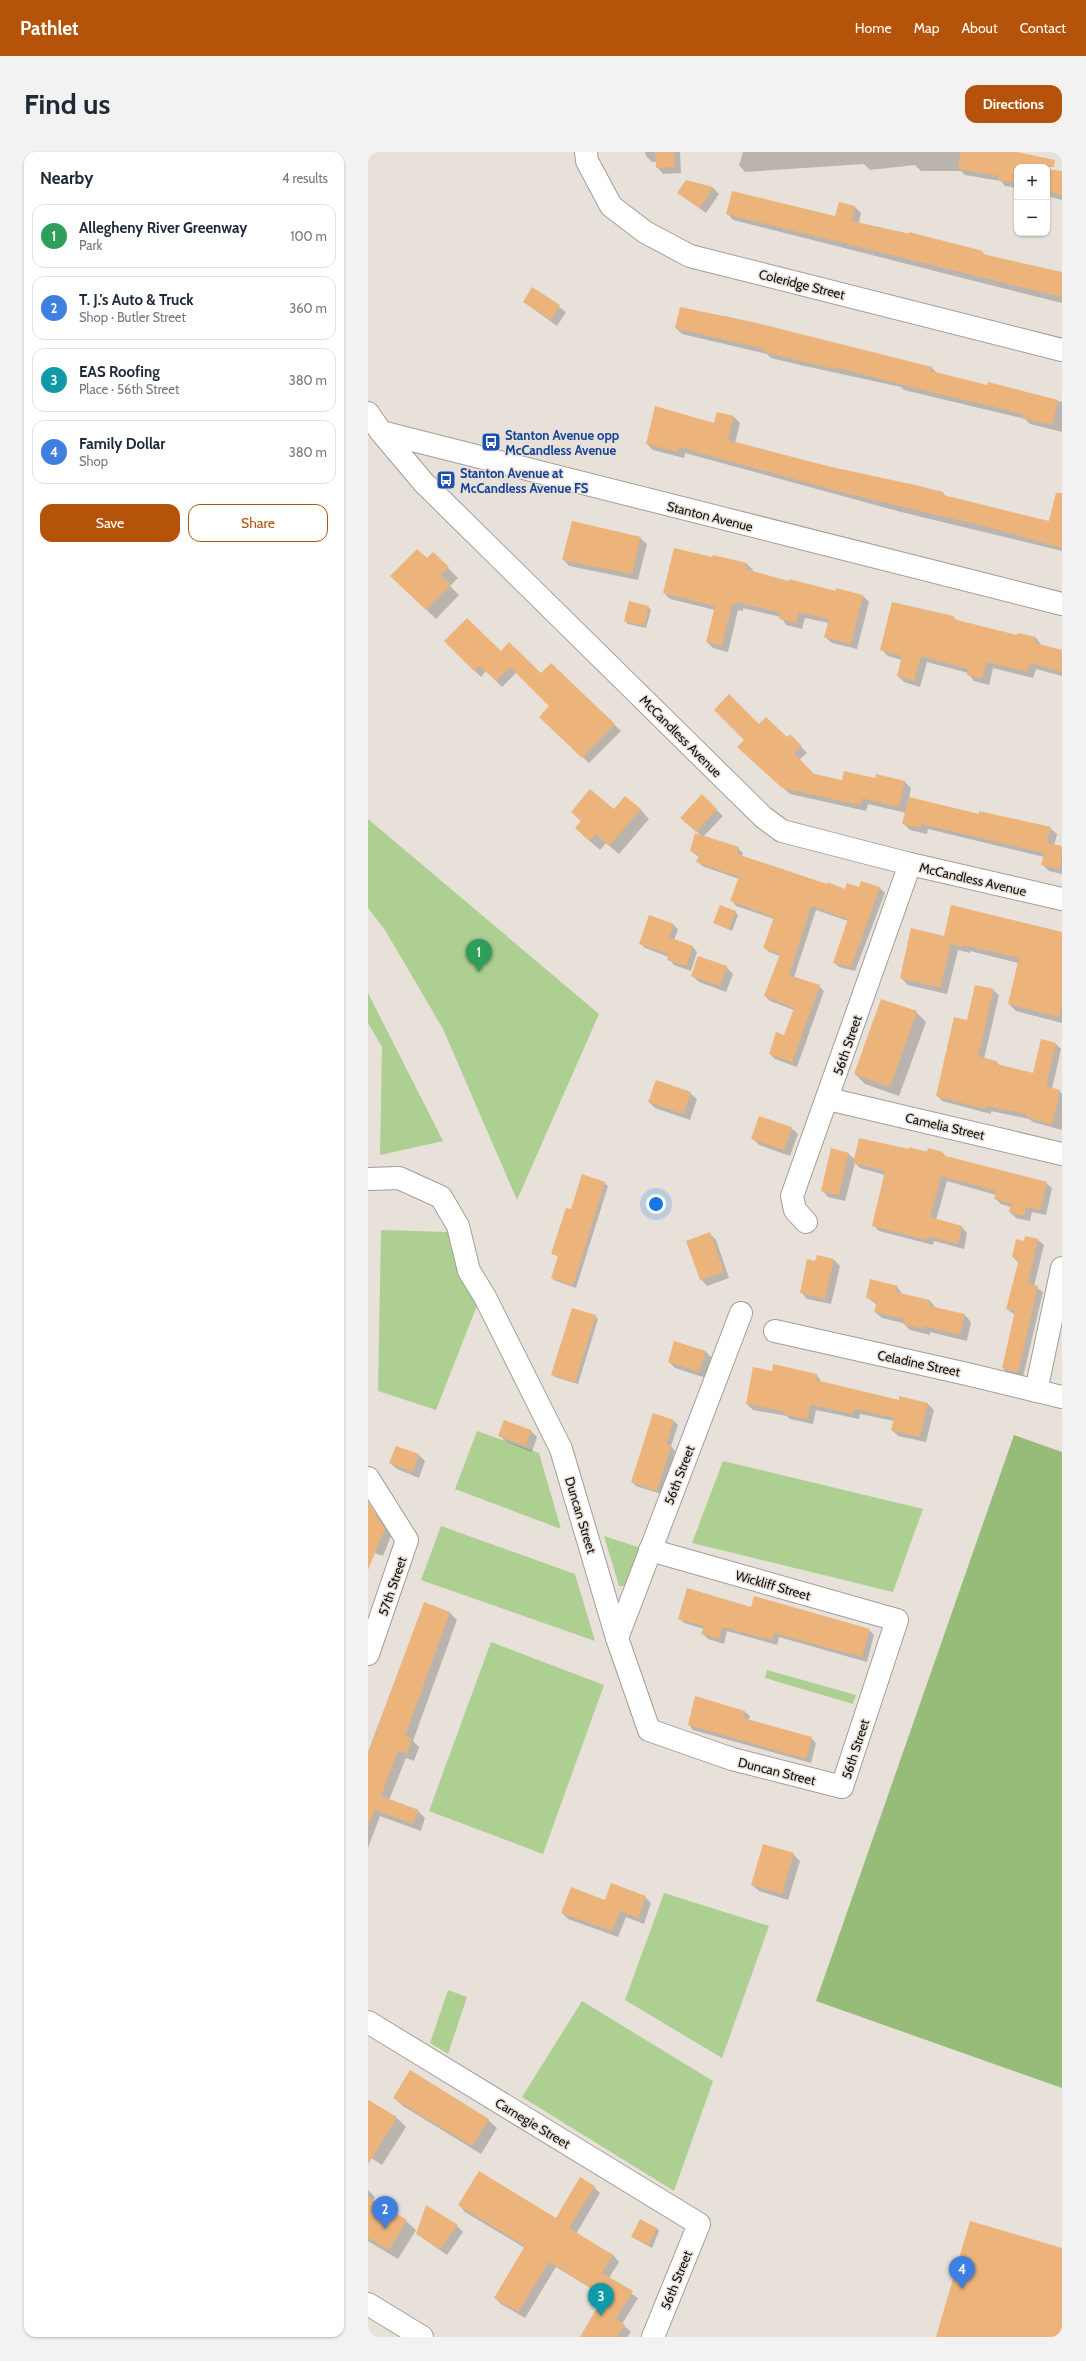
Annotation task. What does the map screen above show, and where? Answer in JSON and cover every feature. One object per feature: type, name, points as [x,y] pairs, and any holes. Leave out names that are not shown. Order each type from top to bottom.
[{"type":"street","name":"Coleridge Street","points":[[586,152],[587,161],[612,206],[645,232],[690,256],[1062,350]]},
{"type":"street","points":[[368,413],[382,432]]},
{"type":"street","name":"Stanton Avenue","points":[[382,432],[1062,604]]},
{"type":"street","name":"McCandless Avenue","points":[[382,432],[424,483],[763,817],[782,831],[910,864],[1062,899]]},
{"type":"street","name":"56th Street","points":[[806,1222],[795,1210],[792,1196],[828,1099],[910,864]]},
{"type":"street","name":"Camelia Street","points":[[828,1099],[1062,1154]]},
{"type":"street","name":"Duncan Street","points":[[368,1179],[399,1178],[441,1197],[458,1226],[469,1271],[485,1297],[561,1449],[617,1638],[649,1730],[732,1759],[842,1787]]},
{"type":"street","points":[[1036,1391],[1062,1268]]},
{"type":"street","name":"56th Street","points":[[617,1638],[741,1313]]},
{"type":"street","name":"Celadine Street","points":[[775,1331],[1062,1397]]},
{"type":"street","name":"57th Street","points":[[368,1478],[407,1540],[368,1654]]},
{"type":"street","name":"Wickliff Street","points":[[650,1550],[896,1620]]},
{"type":"street","name":"56th Street","points":[[842,1787],[896,1620]]},
{"type":"street","name":"Carnegie Street","points":[[368,2022],[699,2224]]},
{"type":"street","name":"56th Street","points":[[653,2337],[699,2224]]},
{"type":"street","points":[[368,2304],[422,2337]]},
{"type":"green space","points":[[368,819],[599,1014],[517,1200],[443,1029],[385,930],[368,908]]},
{"type":"green space","points":[[368,993],[443,1141],[380,1155],[382,1047],[368,1023]]},
{"type":"green space","points":[[381,1230],[448,1232],[478,1303],[436,1410],[378,1391]]},
{"type":"green space","points":[[477,1431],[539,1453],[561,1529],[455,1489]]},
{"type":"green space","points":[[1014,1435],[1062,1452],[1062,2088],[816,2001]]},
{"type":"green space","points":[[723,1461],[923,1509],[893,1592],[692,1543]]},
{"type":"green space","points":[[441,1526],[575,1574],[595,1641],[421,1580]]},
{"type":"green space","points":[[604,1536],[644,1549],[626,1586],[619,1586]]},
{"type":"green space","points":[[491,1642],[604,1685],[543,1854],[429,1811]]},
{"type":"green space","points":[[767,1670],[856,1695],[853,1704],[765,1678]]},
{"type":"green space","points":[[664,1893],[769,1926],[722,2058],[625,2000]]},
{"type":"green space","points":[[448,1990],[467,1997],[448,2054],[430,2043]]},
{"type":"green space","points":[[582,2001],[713,2081],[674,2191],[522,2097]]},
{"type":"building","points":[[655,152],[674,152],[675,167],[656,168]]},
{"type":"building","points":[[960,152],[1017,152],[1055,160],[1054,167],[1050,167],[1050,164],[1014,164],[1014,183],[998,180],[999,176],[958,169]]},
{"type":"building","points":[[1050,169],[1062,171],[1062,195],[1050,193]]},
{"type":"building","points":[[686,180],[713,187],[700,208],[677,193]]},
{"type":"building","points":[[732,191],[835,216],[839,202],[855,206],[852,221],[909,234],[909,232],[983,251],[982,254],[1062,272],[1062,297],[726,214]]},
{"type":"building","points":[[532,287],[560,305],[551,320],[523,302]]},
{"type":"building","points":[[680,307],[757,323],[932,367],[931,371],[987,385],[988,382],[1058,400],[1052,425],[1022,418],[1023,414],[926,391],[835,367],[834,369],[764,352],[764,349],[675,328]]},
{"type":"building","points":[[655,406],[714,423],[717,412],[734,416],[728,440],[827,466],[943,492],[943,495],[1049,521],[1056,493],[1062,493],[1062,548],[984,526],[848,494],[679,447],[678,452],[646,444]]},
{"type":"building","points":[[572,521],[641,537],[632,574],[562,560]]},
{"type":"building","points":[[674,548],[747,563],[745,569],[789,581],[789,579],[836,591],[836,588],[863,595],[851,644],[824,637],[829,619],[799,612],[796,623],[779,619],[781,613],[737,602],[736,605],[732,604],[722,646],[706,642],[715,606],[663,593]]},
{"type":"building","points":[[417,549],[427,558],[433,552],[449,567],[441,575],[451,585],[426,610],[390,576]]},
{"type":"building","points":[[629,601],[649,606],[644,626],[624,621]]},
{"type":"building","points":[[892,602],[954,616],[953,619],[1017,635],[1018,633],[1036,637],[1035,643],[1062,650],[1062,672],[1030,663],[1027,672],[987,662],[982,679],[967,675],[968,669],[921,656],[914,681],[897,676],[902,656],[880,650]]},
{"type":"building","points":[[467,618],[501,651],[509,642],[541,673],[551,663],[615,724],[582,758],[539,717],[549,706],[510,667],[496,681],[480,666],[474,671],[444,641]]},
{"type":"building","points":[[729,694],[759,724],[766,717],[787,737],[790,734],[802,746],[794,753],[814,774],[842,780],[844,771],[875,778],[876,774],[905,781],[899,807],[862,798],[860,805],[782,788],[737,747],[744,740],[714,710]]},
{"type":"building","points":[[590,789],[614,809],[625,796],[641,809],[609,846],[596,834],[590,841],[575,828],[581,821],[571,812]]},
{"type":"building","points":[[702,794],[717,809],[696,832],[680,818]]},
{"type":"building","points":[[909,797],[979,814],[979,811],[1051,827],[1047,843],[1062,846],[1060,869],[1041,865],[1044,853],[921,824],[920,828],[902,824]]},
{"type":"building","points":[[695,833],[739,847],[737,854],[827,884],[828,882],[845,889],[847,883],[859,887],[861,881],[880,887],[851,967],[833,963],[848,919],[811,906],[789,975],[820,985],[792,1062],[769,1054],[776,1032],[784,1035],[794,1008],[764,996],[780,954],[763,948],[774,917],[730,901],[739,877],[696,862],[700,854],[690,851]]},
{"type":"building","points":[[720,905],[736,911],[729,929],[713,923]]},
{"type":"building","points":[[951,905],[1062,932],[1062,1005],[1059,1017],[1008,1004],[1019,958],[963,945],[963,947],[951,944],[940,988],[900,978],[911,928],[944,936]]},
{"type":"building","points":[[649,915],[674,924],[669,937],[693,946],[686,966],[667,960],[669,954],[639,944]]},
{"type":"building","points":[[698,956],[727,966],[720,986],[691,976]]},
{"type":"building","points":[[975,985],[994,989],[978,1056],[996,1061],[996,1064],[1033,1073],[1041,1039],[1056,1043],[1046,1086],[1060,1090],[1052,1125],[1026,1117],[1027,1114],[986,1106],[985,1109],[936,1096],[954,1017],[967,1020]]},
{"type":"building","points":[[881,999],[917,1011],[890,1087],[854,1074]]},
{"type":"building","points":[[656,1080],[691,1092],[683,1114],[648,1102]]},
{"type":"building","points":[[759,1116],[792,1127],[784,1150],[751,1139]]},
{"type":"building","points":[[859,1138],[909,1149],[909,1147],[927,1152],[928,1148],[943,1152],[942,1155],[1047,1182],[1040,1210],[1026,1207],[1024,1216],[1009,1212],[1011,1203],[994,1199],[996,1191],[941,1176],[930,1217],[962,1226],[958,1244],[928,1236],[927,1240],[872,1226],[885,1171],[853,1163]]},
{"type":"building","points":[[831,1148],[849,1153],[839,1195],[821,1191]]},
{"type":"building","points":[[582,1174],[605,1182],[573,1285],[551,1278],[558,1256],[551,1254],[566,1208],[571,1209]]},
{"type":"building","points":[[710,1232],[724,1272],[700,1280],[686,1241]]},
{"type":"building","points":[[1025,1236],[1038,1239],[1028,1283],[1038,1286],[1018,1372],[1002,1368],[1015,1311],[1006,1309],[1019,1259],[1012,1257],[1016,1239],[1024,1241]]},
{"type":"building","points":[[817,1255],[834,1259],[825,1299],[800,1293],[807,1259],[815,1261]]},
{"type":"building","points":[[870,1279],[898,1286],[896,1292],[930,1300],[929,1306],[965,1314],[960,1335],[924,1326],[923,1329],[903,1324],[904,1319],[874,1312],[877,1301],[866,1298]]},
{"type":"building","points":[[572,1308],[596,1315],[575,1382],[551,1375]]},
{"type":"building","points":[[674,1341],[706,1351],[699,1372],[668,1362]]},
{"type":"building","points":[[773,1364],[817,1374],[816,1380],[899,1400],[899,1396],[928,1403],[920,1437],[891,1430],[894,1418],[855,1409],[853,1414],[811,1405],[807,1419],[783,1414],[784,1411],[746,1404],[753,1367],[772,1371]]},
{"type":"building","points":[[653,1413],[674,1420],[666,1444],[671,1446],[657,1491],[631,1482]]},
{"type":"building","points":[[504,1420],[531,1430],[526,1446],[498,1436]]},
{"type":"building","points":[[396,1446],[419,1454],[413,1472],[389,1463]]},
{"type":"building","points":[[368,1501],[385,1529],[368,1570]]},
{"type":"building","points":[[687,1588],[751,1607],[754,1596],[870,1629],[862,1657],[774,1633],[772,1640],[722,1627],[719,1639],[701,1634],[704,1626],[678,1619]]},
{"type":"building","points":[[424,1602],[450,1612],[405,1736],[412,1738],[407,1754],[398,1751],[381,1796],[419,1810],[413,1824],[375,1810],[368,1826],[368,1754]]},
{"type":"building","points":[[695,1696],[745,1711],[743,1718],[812,1737],[806,1759],[688,1725]]},
{"type":"building","points":[[763,1844],[794,1853],[782,1894],[751,1885]]},
{"type":"building","points":[[611,1883],[646,1896],[638,1918],[620,1911],[612,1931],[561,1913],[571,1887],[605,1900]]},
{"type":"building","points":[[410,2070],[489,2119],[472,2146],[393,2098]]},
{"type":"building","points":[[368,2100],[397,2117],[368,2164]]},
{"type":"building","points":[[479,2171],[556,2218],[580,2177],[595,2186],[569,2228],[613,2255],[602,2273],[633,2291],[616,2319],[625,2325],[617,2337],[580,2337],[604,2296],[549,2262],[518,2312],[494,2298],[525,2246],[458,2205]]},
{"type":"building","points":[[368,2197],[407,2220],[389,2250],[368,2238]]},
{"type":"building","points":[[426,2205],[458,2225],[440,2249],[416,2234]]},
{"type":"building","points":[[640,2219],[657,2228],[649,2245],[631,2237]]},
{"type":"building","points":[[970,2221],[1062,2248],[1062,2337],[936,2337]]},
{"type":"place","name":"Stanton Avenue opp McCandless Avenue","points":[[491,442]]},
{"type":"place","name":"Stanton Avenue at McCandless Avenue FS","points":[[446,480]]},
{"type":"place","name":"Allegheny River Greenway","points":[[479,972]]},
{"type":"place","name":"T. J.'s Auto & Truck","points":[[385,2229]]},
{"type":"place","name":"Family Dollar","points":[[962,2289]]},
{"type":"place","name":"EAS Roofing","points":[[601,2316]]}]
